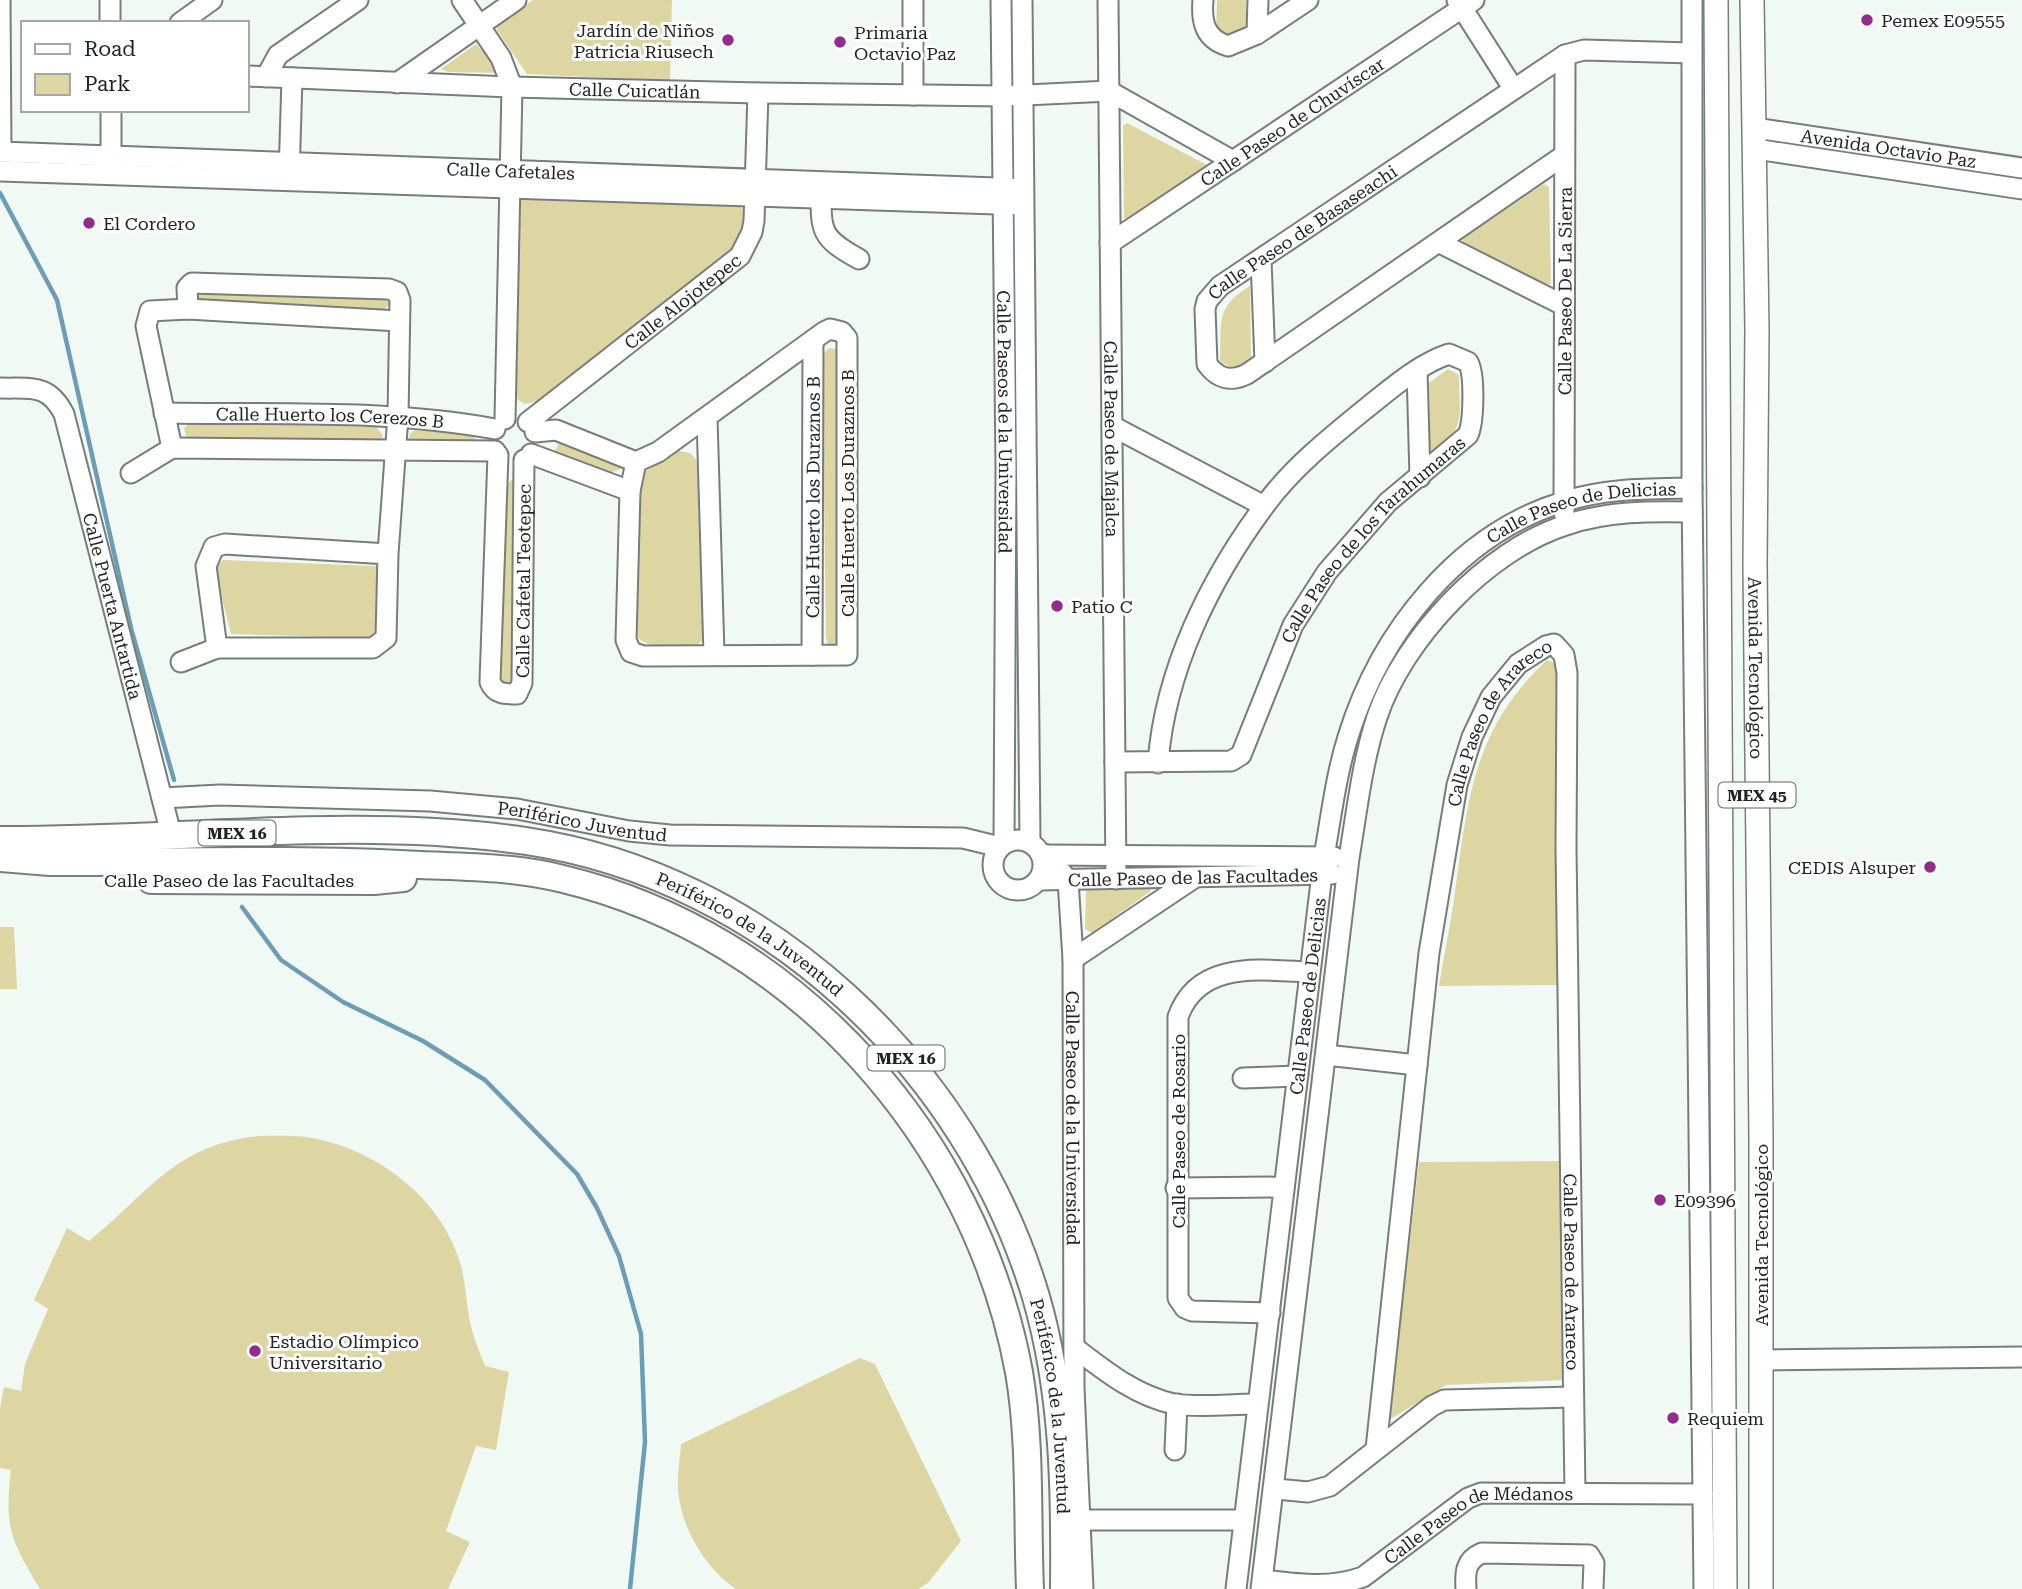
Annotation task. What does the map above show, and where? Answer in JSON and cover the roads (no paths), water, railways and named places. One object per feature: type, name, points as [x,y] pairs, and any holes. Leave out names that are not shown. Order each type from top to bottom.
[{"type":"highway","name":"Periférico de la Juventud","points":[[0,840],[390,831],[529,842],[643,872],[751,926],[805,961],[863,1010],[943,1105],[983,1166],[1015,1236],[1036,1298],[1054,1376],[1064,1470],[1065,1589]]},
{"type":"highway","points":[[0,858],[50,862],[357,862],[456,867]]},
{"type":"highway","name":"Periférico de la Juventud","points":[[456,867],[502,868],[563,878],[659,912],[757,967],[806,1003],[876,1071],[912,1117],[971,1219],[1011,1337],[1023,1410],[1030,1589]]},
{"type":"highway","name":"Calle Paseo de las Facultades","points":[[0,877],[374,881],[429,874],[456,867]]},
{"type":"highway","points":[[1064,1470],[1074,1388]]},
{"type":"main road","name":"MEX 45","points":[[1716,0],[1721,1139],[1726,1589]]},
{"type":"main road","name":"Avenida Tecnológico","points":[[1752,0],[1761,1138],[1761,1589]]},
{"type":"main road","points":[[1721,1139],[1761,1138]]},
{"type":"street","points":[[0,0],[0,152]]},
{"type":"street","points":[[110,0],[110,21]]},
{"type":"street","points":[[183,21],[212,0]]},
{"type":"street","points":[[256,76],[278,55],[358,0]]},
{"type":"street","points":[[462,0],[501,58],[512,87],[500,424],[492,440],[497,453],[510,461],[528,457],[630,491]]},
{"type":"street","points":[[397,83],[516,0]]},
{"type":"street","points":[[913,0],[913,95]]},
{"type":"street","name":"Calle Paseos de la Universidad","points":[[1002,0],[1014,96]]},
{"type":"street","name":"Calle Paseos de la Universidad","points":[[1002,845],[1006,737],[1006,468],[1014,96],[1022,0]]},
{"type":"street","name":"Calle Paseo de Majalca","points":[[1108,0],[1116,879]]},
{"type":"street","points":[[1203,0],[1203,24],[1214,39],[1228,46],[1257,34],[1308,0]]},
{"type":"street","points":[[1257,34],[1258,0]]},
{"type":"street","points":[[1692,0],[1692,512],[1704,1589]]},
{"type":"street","points":[[1465,3],[1513,88]]},
{"type":"street","name":"Calle Paseo de Chuvíscar","points":[[1110,243],[1465,3]]},
{"type":"street","name":"Calle Paseo de Basaseachi","points":[[1563,156],[1440,243],[1236,380],[1220,376],[1208,364],[1204,325],[1205,309],[1211,294],[1513,88],[1565,55],[1584,50],[1690,52]]},
{"type":"street","name":"Calle Paseo De La Sierra","points":[[1564,525],[1565,55]]},
{"type":"street","name":"Calle Cuicatlán","points":[[256,76],[512,87],[758,93],[1014,96],[1109,91]]},
{"type":"street","points":[[289,172],[292,78]]},
{"type":"street","points":[[1109,91],[1233,161]]},
{"type":"street","name":"Calle Alojotepec","points":[[532,427],[735,261],[752,232],[758,93]]},
{"type":"street","points":[[111,112],[111,166]]},
{"type":"street","name":"Avenida Octavio Paz","points":[[1755,139],[2022,168]]},
{"type":"street","name":"Avenida Octavio Paz","points":[[1755,139],[2022,189]]},
{"type":"street","name":"Calle Cafetales","points":[[0,152],[111,166]]},
{"type":"street","name":"Calle Cafetales","points":[[0,171],[111,166],[1013,197]]},
{"type":"street","points":[[821,190],[825,235],[834,245],[859,259]]},
{"type":"street","name":"Calle Paseos de la Universidad","points":[[1013,197],[1027,468],[1029,736],[1040,851]]},
{"type":"street","points":[[1440,243],[1563,305]]},
{"type":"street","points":[[1261,260],[1265,362]]},
{"type":"street","points":[[181,663],[217,648],[379,646],[388,633],[388,554],[397,451],[400,295],[389,289],[192,283],[187,288],[188,309]]},
{"type":"street","points":[[131,472],[172,449],[146,320],[155,309],[399,321]]},
{"type":"street","name":"Calle Huerto Los Duraznos B","points":[[812,655],[847,655],[847,338],[842,332],[830,330],[813,340]]},
{"type":"street","points":[[500,424],[517,417],[532,427],[556,430],[636,461],[658,452],[708,418],[813,340]]},
{"type":"street","name":"Calle Huerto los Duraznos B","points":[[812,655],[813,340]]},
{"type":"street","name":"Calle Paseo de los Tarahumaras","points":[[1115,762],[1158,763],[1231,761],[1241,755],[1293,625],[1328,572],[1359,532],[1388,502],[1464,439],[1470,431],[1472,372],[1468,362],[1449,354],[1417,370],[1331,436],[1265,506],[1227,562],[1198,616],[1175,674],[1159,742],[1158,763]]},
{"type":"street","points":[[1417,370],[1419,477]]},
{"type":"street","name":"Calle Puerta Antartida","points":[[0,388],[40,389],[54,398],[68,425],[171,834]]},
{"type":"street","name":"Calle Huerto los Cerezos B","points":[[164,413],[398,416],[500,424]]},
{"type":"street","points":[[708,418],[714,654]]},
{"type":"street","points":[[1112,426],[1265,506]]},
{"type":"street","points":[[528,457],[536,444],[532,427]]},
{"type":"street","name":"Calle Huerto los Cerezos B","points":[[172,449],[497,453]]},
{"type":"street","name":"Calle Cafetal Teotepec","points":[[497,453],[490,681],[492,688],[504,694],[517,694],[522,682],[528,457]]},
{"type":"street","points":[[636,461],[630,491],[626,640],[631,652],[643,656],[812,655]]},
{"type":"street","points":[[1006,468],[1027,468]]},
{"type":"street","name":"Calle Paseo de Delicias","points":[[1236,1589],[1256,1404],[1270,1313],[1323,865],[1346,740],[1372,674],[1395,635],[1434,585],[1478,547],[1514,523],[1563,501],[1618,490],[1692,488]]},
{"type":"street","name":"Calle Paseo de Delicias","points":[[1262,1584],[1276,1489],[1348,866],[1367,752],[1377,716],[1410,651],[1430,623],[1468,585],[1521,546],[1564,525],[1611,514],[1692,512]]},
{"type":"street","points":[[217,648],[206,566],[214,547],[225,544],[388,554]]},
{"type":"street","name":"Calle Paseo de Arareco","points":[[1376,1449],[1429,953],[1457,785],[1472,737],[1491,697],[1518,664],[1546,646],[1558,645],[1564,656],[1567,673],[1575,1493]]},
{"type":"street","points":[[1006,737],[1029,736]]},
{"type":"street","name":"Periférico Juventud","points":[[162,798],[220,795],[430,801],[517,809],[649,834],[963,838],[1002,845]]},
{"type":"street","points":[[1040,851],[1044,863],[1039,880],[1018,891],[1002,885],[993,870],[995,854],[1002,845],[1017,839],[1040,851],[1068,880]]},
{"type":"street","name":"Calle Paseo de las Facultades","points":[[1040,851],[1116,858],[1348,866]]},
{"type":"street","name":"Calle Paseo de las Facultades","points":[[1039,880],[1194,878],[1323,865]]},
{"type":"street","points":[[1073,959],[1194,878]]},
{"type":"street","name":"Calle Paseo de la Universidad","points":[[1068,880],[1073,959],[1074,1388]]},
{"type":"street","name":"Calle Paseo de Rosario","points":[[1270,1313],[1200,1312],[1185,1308],[1181,1304],[1176,1188],[1178,1017],[1183,1002],[1218,974],[1239,969],[1309,972]]},
{"type":"street","points":[[1326,1055],[1417,1065]]},
{"type":"street","points":[[1244,1078],[1298,1076]]},
{"type":"street","points":[[1176,1188],[1284,1188]]},
{"type":"street","points":[[1075,1348],[1130,1387],[1177,1404],[1256,1404]]},
{"type":"street","points":[[1761,1360],[2022,1357]]},
{"type":"street","points":[[1074,1388],[1083,1520],[1083,1589]]},
{"type":"street","points":[[1276,1489],[1308,1492],[1330,1486],[1432,1406],[1444,1401],[1573,1397]]},
{"type":"street","points":[[1175,1450],[1177,1404]]},
{"type":"street","name":"Calle Paseo de Médanos","points":[[1262,1584],[1328,1587],[1363,1577],[1468,1498],[1480,1493],[1703,1494]]},
{"type":"street","points":[[1083,1520],[1243,1520]]},
{"type":"street","points":[[1466,1589],[1467,1566],[1474,1556],[1482,1553],[1589,1555],[1594,1563],[1593,1589]]},
{"type":"waterway","points":[[0,193],[57,300],[131,628],[174,780]]},
{"type":"waterway","points":[[242,907],[281,960],[343,1002],[423,1041],[485,1080],[577,1174],[597,1208],[619,1256],[641,1334],[645,1442],[630,1589]]},
{"type":"place","name":"Pemex E09555","points":[[1867,20]]},
{"type":"place","name":"Jardín de Niños Patricia Riusech","points":[[728,40]]},
{"type":"place","name":"Primaria Octavio Paz","points":[[840,42]]},
{"type":"place","name":"El Cordero","points":[[89,223]]},
{"type":"place","name":"Patio C","points":[[1057,606]]},
{"type":"place","name":"CEDIS Alsuper","points":[[1930,867]]},
{"type":"place","name":"E09396","points":[[1660,1200]]},
{"type":"place","name":"Estadio Olímpico Universitario","points":[[255,1351]]},
{"type":"place","name":"Requiem","points":[[1673,1418]]}]
